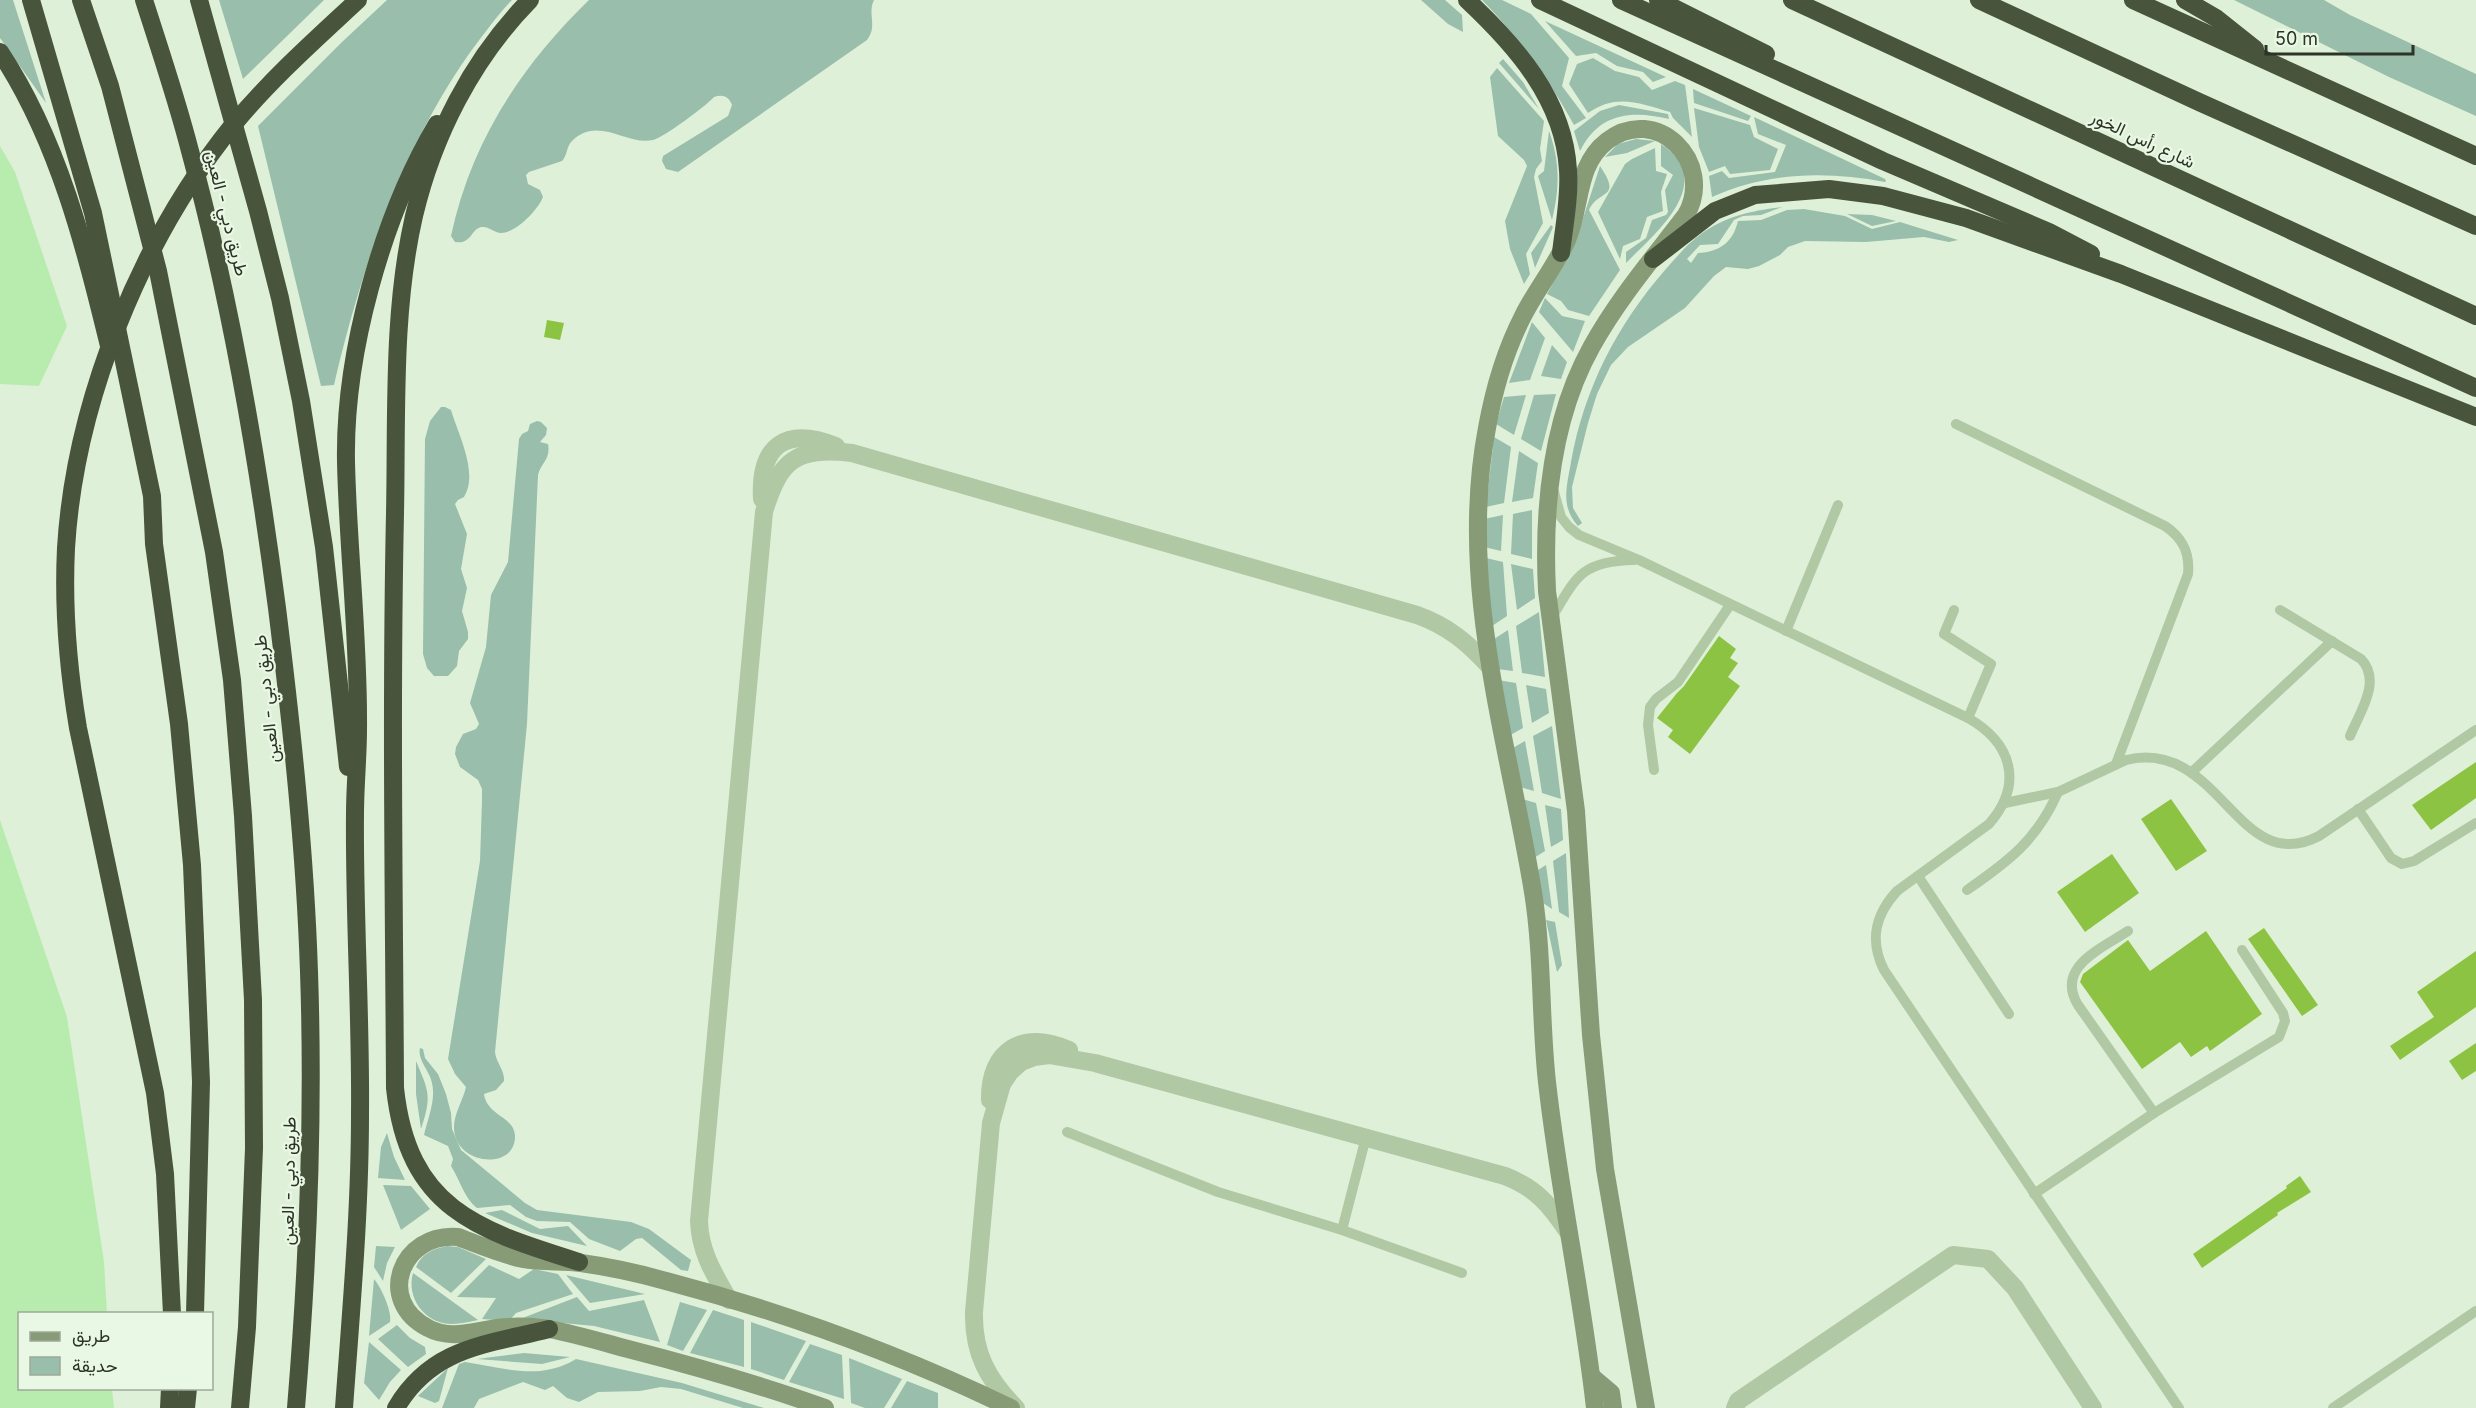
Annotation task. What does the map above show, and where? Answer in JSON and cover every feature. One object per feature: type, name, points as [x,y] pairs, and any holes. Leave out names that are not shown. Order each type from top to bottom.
[{"type":"highway","points":[[31,0],[93,213],[150,477],[154,544]]},
{"type":"highway","name":"طريق دبي - العين","points":[[81,0],[110,86],[158,271],[214,552],[232,680],[243,816],[253,1000],[254,1148],[247,1327],[240,1408]]},
{"type":"highway","name":"طريق دبي - العين","points":[[144,0],[190,150],[240,367],[268,544],[286,684],[301,826],[309,982],[311,1140],[306,1290],[296,1408]]},
{"type":"highway","points":[[198,0],[258,211],[280,298],[301,401],[324,547],[346,754],[355,810]]},
{"type":"highway","points":[[172,1312],[165,1174],[155,1093],[78,728],[68,667],[65,608],[66,548],[73,483],[95,397],[113,339],[131,293],[176,206],[234,125],[267,87],[358,0]]},
{"type":"highway","points":[[344,1408],[360,1116],[355,810],[358,678],[346,461],[350,387],[364,313],[384,245],[424,146],[480,60],[530,0]]},
{"type":"highway","points":[[1467,0],[1496,28],[1519,55],[1544,91],[1553,110],[1566,151],[1568,172],[1561,253]]},
{"type":"highway","points":[[1540,0],[1883,161],[2057,236],[2121,274]]},
{"type":"highway","points":[[1622,0],[2476,388]]},
{"type":"highway","points":[[1658,0],[1749,44],[1776,60],[1811,86]]},
{"type":"highway","name":"شارع رأس الخور","points":[[1792,0],[2476,316]]},
{"type":"highway","points":[[1979,0],[2476,226]]},
{"type":"highway","points":[[2133,0],[2476,156]]},
{"type":"highway","points":[[2185,0],[2216,18],[2275,66]]},
{"type":"highway","points":[[0,52],[32,107],[66,191],[96,293],[154,544],[179,724],[194,887],[201,1082],[195,1312]]},
{"type":"highway","points":[[455,101],[429,167],[415,214],[400,306],[392,658],[395,1088],[404,1136],[422,1172],[441,1198],[460,1215],[510,1240],[579,1262]]},
{"type":"highway","points":[[1653,259],[1715,211],[1755,195],[1829,189],[1883,196],[1939,209],[2121,274],[2476,417]]},
{"type":"highway","points":[[2425,203],[2476,219]]},
{"type":"highway","points":[[396,1408],[414,1383],[441,1360],[457,1352],[549,1329]]},
{"type":"highway","points":[[170,1390],[170,1408]]},
{"type":"highway","points":[[186,1408],[188,1390]]},
{"type":"street","points":[[1595,1408],[1546,1081],[1534,898],[1484,629],[1478,541],[1478,497],[1486,430],[1493,397],[1511,340],[1524,313],[1561,253],[1575,216],[1580,185],[1588,162],[1596,151],[1617,135],[1639,130],[1651,131],[1672,140],[1687,156],[1695,186],[1691,206],[1606,323],[1580,371],[1563,422],[1551,480],[1546,535],[1547,591],[1576,812],[1591,1035],[1601,1135],[1617,1246],[1646,1408]]},
{"type":"street","points":[[729,1300],[705,1257],[699,1221],[764,512],[772,483],[791,461],[804,454],[818,451],[852,453],[1431,620],[1460,637],[1490,667]]},
{"type":"street","points":[[1016,1408],[993,1382],[983,1366],[974,1331],[991,1123],[1002,1084],[1021,1062],[1034,1057],[1049,1055],[1095,1063],[1505,1176],[1521,1182],[1551,1205],[1568,1232]]},
{"type":"street","points":[[825,1408],[651,1355],[549,1329],[507,1327],[451,1335],[428,1329],[413,1318],[403,1304],[399,1283],[405,1262],[418,1246],[447,1236],[458,1237],[525,1259],[579,1262],[665,1281],[836,1335],[942,1377],[1011,1408]]},
{"type":"street","points":[[1735,1408],[1738,1401],[1953,1256],[1988,1259],[2015,1288],[2093,1408]]},
{"type":"street","points":[[1583,1408],[1592,1377]]},
{"type":"street","points":[[1592,1377],[1611,1393],[1613,1408]]},
{"type":"lane","points":[[1956,424],[2165,526],[2180,538],[2185,547],[2188,556],[2188,574],[2116,764]]},
{"type":"lane","points":[[1551,480],[1559,510],[1569,527],[1579,536],[1640,560],[1968,718],[1992,733],[2005,753],[2010,777],[2005,803],[1989,824],[1897,891],[1881,912],[1875,941],[1880,961],[2034,1194],[2180,1408]]},
{"type":"lane","points":[[1786,631],[1839,505]]},
{"type":"lane","points":[[1551,619],[1569,587],[1588,568],[1600,563],[1640,560]]},
{"type":"lane","points":[[1654,770],[1648,725],[1650,707],[1678,682],[1730,605]]},
{"type":"lane","points":[[1954,610],[1944,634],[1991,664],[1968,718]]},
{"type":"lane","points":[[2280,610],[2361,659],[2370,672],[2370,688],[2350,736]]},
{"type":"lane","points":[[2192,772],[2332,641]]},
{"type":"lane","points":[[2005,803],[2058,792],[2116,764],[2137,757],[2159,757],[2172,760],[2192,772],[2259,835],[2282,845],[2308,842],[2476,730]]},
{"type":"lane","points":[[1967,890],[2007,862],[2028,842],[2050,810],[2058,792]]},
{"type":"lane","points":[[2358,809],[2391,858],[2402,864],[2414,861],[2476,823]]},
{"type":"lane","points":[[1918,876],[2009,1014]]},
{"type":"lane","points":[[2128,931],[2078,966],[2071,981],[2071,990],[2078,1005],[2154,1113]]},
{"type":"lane","points":[[2034,1194],[2154,1113],[2278,1037],[2285,1021],[2280,1005],[2242,951]]},
{"type":"lane","points":[[1066,1132],[1247,1203],[1342,1230],[1462,1273]]},
{"type":"lane","points":[[1342,1230],[1366,1137]]},
{"type":"lane","points":[[2333,1408],[2474,1316]]},
{"type":"green space","points":[[0,0],[13,0],[46,103],[0,38]]},
{"type":"green space","points":[[219,0],[324,0],[243,79]]},
{"type":"green space","points":[[387,0],[512,0],[480,39],[454,77],[408,160],[389,204],[358,295],[334,385],[321,386],[258,126]]},
{"type":"green space","points":[[589,0],[874,0],[872,30],[867,40],[678,172],[666,169],[662,161],[663,156],[728,116],[732,105],[727,98],[714,97],[666,134],[653,140],[643,141],[602,131],[582,134],[570,143],[562,161],[526,175],[528,184],[540,190],[543,197],[525,220],[506,232],[500,233],[484,227],[478,228],[465,241],[455,242],[451,236],[471,169],[502,108],[542,52]]},
{"type":"green space","points":[[1421,0],[1445,0],[1462,15],[1463,32],[1448,24]]},
{"type":"green space","points":[[1482,0],[1502,0],[1531,14],[1569,58],[1562,86],[1586,118],[1574,125],[1532,60]]},
{"type":"green space","points":[[2234,0],[2324,0],[2350,15],[2476,74],[2476,116],[2389,77]]},
{"type":"green space","points":[[1545,21],[1666,77],[1653,82],[1643,72],[1617,66],[1596,53],[1576,56]]},
{"type":"green space","points":[[1593,58],[1615,71],[1639,77],[1652,90],[1675,81],[1685,85],[1692,137],[1670,112],[1638,103],[1608,103],[1588,113],[1569,84],[1577,64]]},
{"type":"green space","points":[[1503,59],[1523,82],[1539,109],[1499,63]]},
{"type":"green space","points":[[1497,68],[1544,121],[1540,149],[1542,161],[1534,177],[1543,223],[1526,254],[1530,274],[1524,284],[1510,249],[1505,221],[1527,166],[1524,160],[1498,136],[1490,77]]},
{"type":"green space","points":[[1693,89],[1751,116],[1748,121],[1694,103]]},
{"type":"green space","points":[[1619,105],[1668,114],[1669,119],[1642,115],[1617,117],[1597,129],[1580,151],[1574,131],[1600,111]]},
{"type":"green space","points":[[1694,108],[1750,125],[1754,137],[1778,149],[1770,170],[1730,174],[1725,166],[1709,172],[1699,147]]},
{"type":"green space","points":[[1754,117],[1886,181],[1819,175],[1775,178],[1712,197],[1709,176],[1722,171],[1729,178],[1775,172],[1786,145],[1758,134]]},
{"type":"green space","points":[[1549,131],[1558,175],[1552,220],[1538,176],[1544,171]]},
{"type":"green space","points":[[1636,139],[1655,141],[1627,153],[1605,157],[1618,144]]},
{"type":"green space","points":[[1661,144],[1677,159],[1684,174],[1683,190],[1665,222],[1626,263],[1626,252],[1646,238],[1652,220],[1668,212],[1665,190],[1673,175],[1661,166]]},
{"type":"green space","points":[[1655,148],[1656,171],[1667,174],[1661,192],[1663,211],[1647,217],[1640,239],[1623,246],[1620,259],[1598,212],[1625,164]]},
{"type":"green space","points":[[1600,166],[1607,177],[1609,189],[1593,203],[1589,210],[1620,270],[1589,316],[1568,310],[1561,301],[1547,294],[1576,240]]},
{"type":"green space","points":[[1782,207],[1761,215],[1743,216],[1734,220],[1718,244],[1700,245],[1687,259],[1691,263],[1698,253],[1719,248],[1733,235],[1738,221],[1761,220],[1787,210],[1804,209],[1845,216],[1872,229],[1900,222],[1958,240],[1949,242],[1924,237],[1866,242],[1805,241],[1788,247],[1780,255],[1759,266],[1748,269],[1726,267],[1714,276],[1685,308],[1628,347],[1611,365],[1597,394],[1572,487],[1573,508],[1582,523],[1578,526],[1569,511],[1566,496],[1577,435],[1584,409],[1605,359],[1632,313],[1665,270],[1701,234],[1739,215]]},
{"type":"green space","points":[[1847,214],[1872,215],[1896,221],[1872,226]]},
{"type":"green space","points":[[1551,225],[1553,227],[1535,268],[1531,253]]},
{"type":"green space","points":[[1545,298],[1562,316],[1585,321],[1573,352],[1539,312]]},
{"type":"green space","points":[[1532,322],[1545,338],[1530,380],[1509,383]]},
{"type":"green space","points":[[1552,345],[1567,362],[1561,379],[1541,376]]},
{"type":"green space","points":[[1556,394],[1541,451],[1521,439],[1534,395]]},
{"type":"green space","points":[[1526,395],[1514,435],[1496,424],[1504,397]]},
{"type":"green space","points":[[441,407],[451,410],[468,465],[468,487],[464,497],[455,504],[467,534],[461,569],[467,588],[462,611],[468,639],[459,651],[457,666],[448,676],[434,676],[427,668],[423,654],[425,439],[430,421]]},
{"type":"green space","points":[[537,421],[547,428],[546,435],[540,442],[548,444],[549,449],[538,475],[527,724],[495,1052],[504,1081],[496,1090],[484,1094],[490,1107],[514,1129],[515,1136],[513,1147],[506,1155],[496,1159],[485,1159],[464,1150],[457,1140],[454,1122],[466,1087],[455,1074],[448,1059],[480,861],[482,801],[482,789],[478,780],[460,767],[455,754],[463,734],[476,729],[479,724],[470,703],[486,647],[491,595],[508,562],[519,439],[528,431],[530,424]]},
{"type":"green space","points":[[1494,437],[1511,447],[1504,503],[1486,507]]},
{"type":"green space","points":[[1519,451],[1538,463],[1533,498],[1512,502]]},
{"type":"green space","points":[[1532,510],[1532,559],[1511,554],[1513,514]]},
{"type":"green space","points":[[1503,515],[1501,551],[1484,547],[1484,519]]},
{"type":"green space","points":[[1486,558],[1503,562],[1507,616],[1492,626]]},
{"type":"green space","points":[[1511,564],[1533,569],[1535,598],[1517,610]]},
{"type":"green space","points":[[1539,612],[1545,677],[1522,673],[1516,626]]},
{"type":"green space","points":[[1508,630],[1513,671],[1497,669],[1494,639]]},
{"type":"green space","points":[[1498,680],[1516,683],[1523,728],[1507,737]]},
{"type":"green space","points":[[1526,685],[1546,689],[1549,713],[1532,723]]},
{"type":"green space","points":[[1552,726],[1561,799],[1542,793],[1533,736]]},
{"type":"green space","points":[[1525,741],[1534,791],[1520,787],[1511,749]]},
{"type":"green space","points":[[1522,799],[1536,803],[1545,851],[1534,858]]},
{"type":"green space","points":[[1545,805],[1561,809],[1563,840],[1551,847]]},
{"type":"green space","points":[[1566,853],[1569,918],[1559,912],[1553,861]]},
{"type":"green space","points":[[1546,865],[1552,909],[1543,903],[1538,870]]},
{"type":"green space","points":[[1546,920],[1555,922],[1562,965],[1557,972]]},
{"type":"green space","points":[[420,1048],[423,1049],[425,1058],[438,1074],[451,1113],[452,1129],[461,1150],[525,1203],[537,1210],[631,1222],[649,1229],[691,1260],[688,1271],[681,1270],[642,1238],[636,1239],[620,1251],[589,1239],[570,1222],[537,1221],[526,1217],[510,1205],[477,1208],[465,1194],[451,1166],[453,1159],[448,1146],[424,1135],[431,1109],[433,1089],[431,1079],[420,1057]]},
{"type":"green space","points":[[416,1061],[428,1094],[427,1109],[421,1129],[416,1094]]},
{"type":"green space","points":[[387,1133],[394,1157],[405,1180],[378,1178],[381,1147]]},
{"type":"green space","points":[[383,1185],[411,1186],[430,1209],[401,1230]]},
{"type":"green space","points":[[502,1210],[540,1229],[568,1226],[587,1246],[532,1233],[485,1213]]},
{"type":"green space","points":[[376,1246],[395,1247],[387,1263],[383,1281],[374,1267]]},
{"type":"green space","points":[[447,1246],[458,1247],[486,1259],[451,1293],[416,1267],[428,1252]]},
{"type":"green space","points":[[489,1265],[519,1279],[534,1269],[558,1274],[573,1294],[516,1313],[509,1321],[482,1319],[496,1298],[457,1297]]},
{"type":"green space","points":[[413,1273],[478,1320],[441,1323],[425,1314],[412,1291]]},
{"type":"green space","points":[[566,1275],[645,1294],[590,1303]]},
{"type":"green space","points":[[374,1279],[385,1299],[390,1322],[369,1336]]},
{"type":"green space","points":[[577,1297],[589,1311],[644,1300],[660,1342],[594,1326],[520,1319]]},
{"type":"green space","points":[[680,1302],[707,1310],[683,1351],[667,1345]]},
{"type":"green space","points":[[713,1310],[744,1320],[744,1367],[690,1353]]},
{"type":"green space","points":[[751,1322],[806,1341],[784,1380],[751,1369]]},
{"type":"green space","points":[[397,1325],[410,1338],[425,1347],[426,1354],[408,1367],[378,1339]]},
{"type":"green space","points":[[369,1342],[401,1370],[379,1400],[364,1383]]},
{"type":"green space","points":[[810,1344],[842,1355],[844,1399],[789,1382]]},
{"type":"green space","points":[[524,1353],[570,1357],[542,1364],[477,1359]]},
{"type":"green space","points":[[849,1358],[902,1379],[884,1408],[865,1408],[851,1403]]},
{"type":"green space","points":[[576,1359],[682,1383],[764,1408],[743,1408],[681,1389],[661,1387],[640,1391],[598,1392],[579,1402],[567,1398],[553,1386],[545,1390],[523,1382],[479,1399],[474,1408],[442,1408],[459,1364],[465,1362],[536,1371],[563,1366]]},
{"type":"green space","points":[[448,1368],[439,1401],[435,1403],[418,1396]]},
{"type":"green space","points":[[907,1381],[938,1393],[938,1408],[891,1408]]},
{"type":"sand","points":[[0,146],[15,172],[67,326],[39,386],[0,384]]},
{"type":"sand","points":[[0,820],[67,1017],[104,1262],[107,1312],[18,1312],[18,1390],[112,1390],[114,1408],[0,1408]]},
{"type":"building","points":[[547,320],[564,323],[560,340],[544,337]]},
{"type":"building","points":[[1719,636],[1736,649],[1730,658],[1738,663],[1728,677],[1740,686],[1690,754],[1668,737],[1673,730],[1657,718],[1684,686]]},
{"type":"building","points":[[2476,762],[2476,798],[2431,830],[2412,805]]},
{"type":"building","points":[[2171,799],[2207,851],[2176,871],[2141,819]]},
{"type":"building","points":[[2112,854],[2139,893],[2085,932],[2057,892]]},
{"type":"building","points":[[2264,928],[2318,1005],[2302,1016],[2248,939]]},
{"type":"building","points":[[2206,931],[2262,1014],[2210,1051],[2207,1046],[2191,1057],[2180,1042],[2142,1069],[2080,982],[2083,974],[2128,940],[2150,971]]},
{"type":"building","points":[[2476,951],[2476,1007],[2400,1060],[2390,1046],[2434,1017],[2417,992]]},
{"type":"building","points":[[2476,1043],[2476,1071],[2462,1080],[2449,1061]]},
{"type":"building","points":[[2300,1176],[2311,1192],[2277,1213],[2278,1215],[2202,1268],[2193,1254],[2287,1188],[2286,1186]]}]
